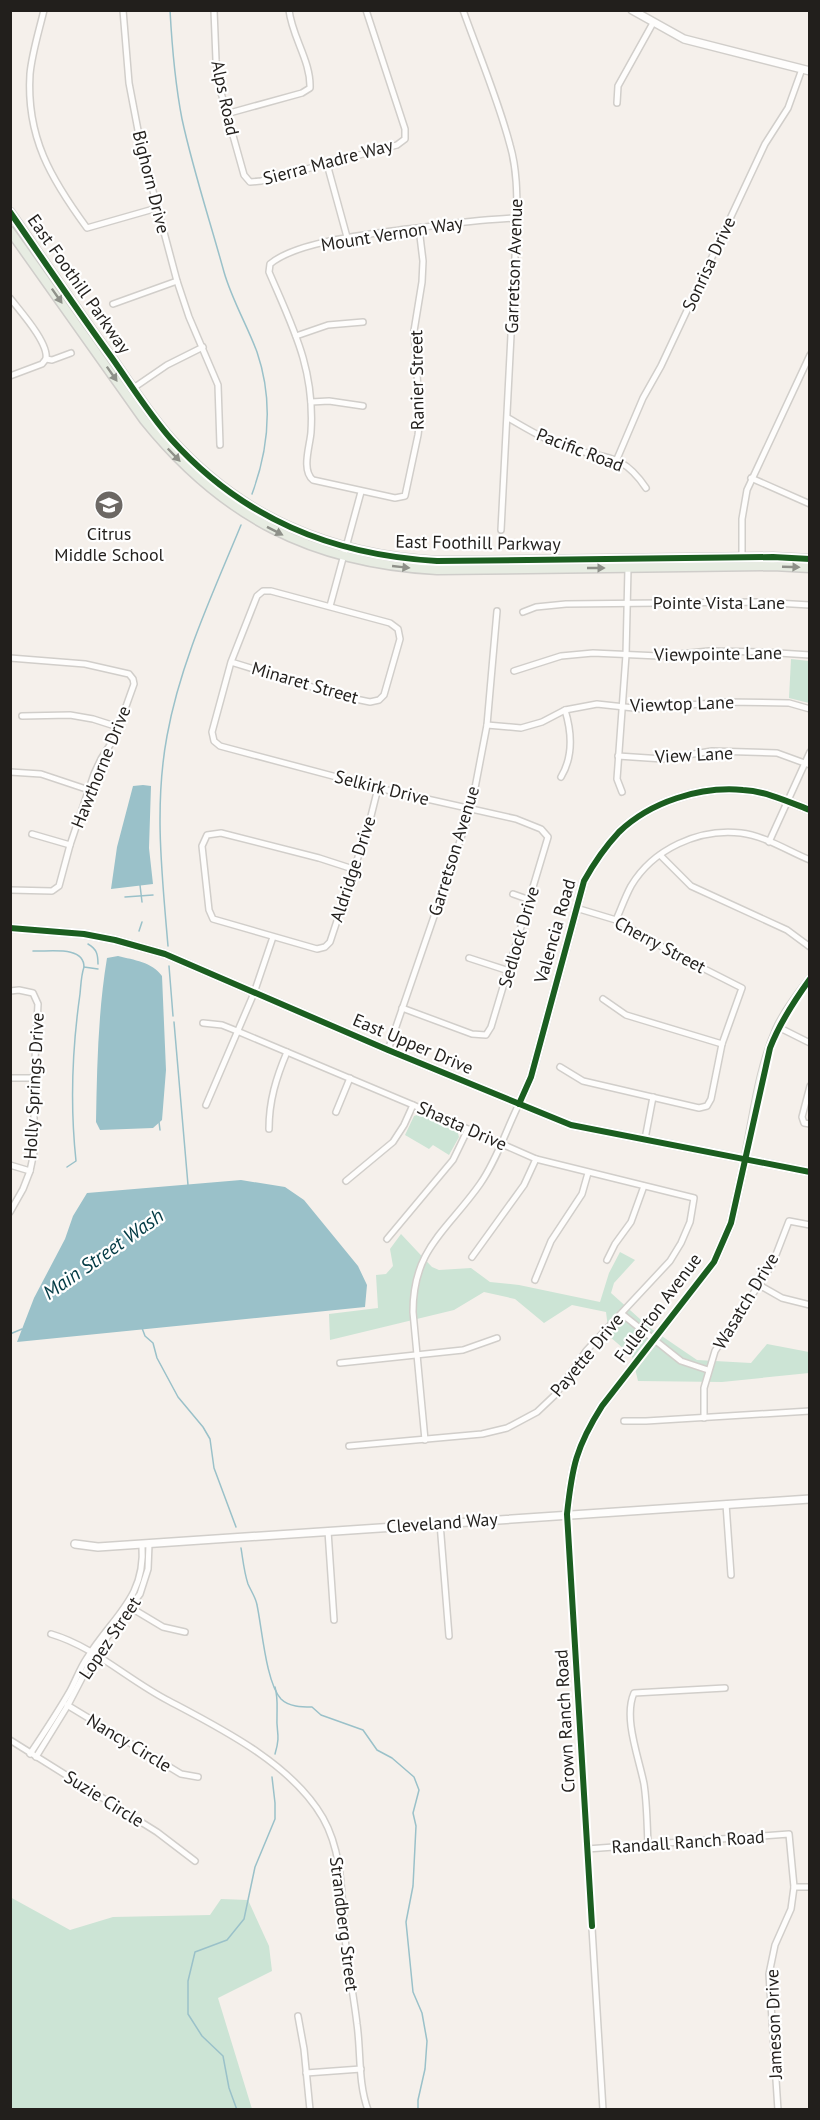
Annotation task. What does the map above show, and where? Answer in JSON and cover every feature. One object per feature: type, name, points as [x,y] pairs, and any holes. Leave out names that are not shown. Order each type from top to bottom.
[{"type":"main road","name":"East Foothill Parkway","points":[[10,212],[163,444],[222,498],[238,510],[284,535],[387,566],[436,570],[773,566],[810,568]]},
{"type":"main road","points":[[10,229],[13,226],[17,230],[35,256],[54,276]]},
{"type":"main road","name":"East Foothill Parkway","points":[[10,229],[129,390]]},
{"type":"main road","name":"East Foothill Parkway","points":[[345,553],[437,561],[810,558]]},
{"type":"main road","name":"East Upper Drive","points":[[10,928],[68,932],[115,940],[164,954],[388,1050],[572,1125],[810,1172]]},
{"type":"main road","name":"Fullerton Avenue","points":[[745,1160],[764,1069],[778,1027],[810,979]]},
{"type":"street","points":[[44,10],[30,74],[30,103],[35,131],[46,165],[65,198],[87,228],[157,208]]},
{"type":"street","name":"Bighorn Drive","points":[[123,10],[134,114],[177,281],[189,317],[218,385],[220,445]]},
{"type":"street","name":"Alps Road","points":[[214,10],[216,60],[226,114],[244,175],[250,182]]},
{"type":"street","points":[[226,114],[302,93],[310,88],[310,78],[292,27],[289,10]]},
{"type":"street","name":"Sierra Madre Way","points":[[250,182],[261,182],[397,145],[405,140],[405,129],[366,10]]},
{"type":"street","name":"Garretson Avenue","points":[[463,10],[511,147],[516,179],[517,218],[501,530]]},
{"type":"street","points":[[632,10],[684,39],[806,70]]},
{"type":"street","points":[[617,103],[618,86],[653,22]]},
{"type":"street","name":"Sonrisa Drive","points":[[617,459],[643,398],[662,366],[765,144],[788,108],[806,70]]},
{"type":"street","points":[[327,164],[347,237]]},
{"type":"street","name":"Mount Vernon Way","points":[[296,336],[269,272],[270,264],[286,255],[347,237],[487,219],[517,218]]},
{"type":"street","name":"Ranier Street","points":[[361,492],[395,498],[405,496],[420,418],[414,341],[423,282],[419,228]]},
{"type":"street","points":[[113,304],[177,281]]},
{"type":"street","points":[[10,298],[46,351],[46,359],[42,364],[10,376]]},
{"type":"street","points":[[231,662],[258,596],[263,591],[330,606],[361,492],[314,480],[308,476],[311,402],[307,369],[296,336],[328,325],[363,322]]},
{"type":"street","points":[[129,390],[167,365],[203,348]]},
{"type":"street","points":[[46,359],[52,360],[71,352]]},
{"type":"street","points":[[742,557],[744,503],[751,478],[810,355]]},
{"type":"street","points":[[311,402],[363,406]]},
{"type":"street","name":"Pacific Road","points":[[508,418],[546,440],[565,447],[617,459],[635,471],[646,488]]},
{"type":"street","points":[[751,478],[810,504]]},
{"type":"street","points":[[622,792],[617,779],[626,655],[628,568]]},
{"type":"street","name":"Pointe Vista Lane","points":[[524,612],[536,607],[566,604],[756,602],[810,605]]},
{"type":"street","name":"Minaret Street","points":[[231,662],[340,696],[370,702],[380,700],[384,695],[400,639],[398,628],[390,623],[330,606]]},
{"type":"street","name":"Garretson Avenue","points":[[388,1050],[471,809],[487,724],[497,611]]},
{"type":"street","name":"Viewpointe Lane","points":[[514,671],[561,656],[593,653],[659,656],[709,651],[810,655]]},
{"type":"street","name":"Hawthorne Drive","points":[[10,658],[85,664],[129,674],[134,684],[115,737],[101,759],[89,790],[57,889],[10,890]]},
{"type":"street","name":"Selkirk Drive","points":[[231,662],[212,732],[214,741],[220,746],[378,788],[516,819],[541,829],[548,837]]},
{"type":"street","name":"Viewtop Lane","points":[[487,724],[521,728],[542,722],[565,710],[597,704],[643,709],[702,702],[789,703],[810,709]]},
{"type":"street","points":[[561,777],[568,765],[571,731],[565,710]]},
{"type":"street","points":[[22,716],[70,715],[118,727]]},
{"type":"street","name":"View Lane","points":[[618,756],[663,759],[712,751],[777,753],[807,764]]},
{"type":"street","points":[[769,842],[807,764],[810,752]]},
{"type":"street","points":[[10,772],[40,774],[89,790]]},
{"type":"street","name":"Aldridge Drive","points":[[273,937],[317,949],[324,948],[330,942],[369,824],[378,788]]},
{"type":"street","name":"Valencia Road","points":[[424,1440],[413,1297],[418,1270],[433,1241],[491,1168],[531,1077],[584,881],[597,858],[620,831],[648,811],[678,798],[706,791],[744,790],[787,801],[810,810]]},
{"type":"street","points":[[206,1105],[254,993],[273,937],[213,919],[209,910],[202,846],[207,835],[221,833],[353,869]]},
{"type":"street","points":[[616,920],[632,886],[645,868],[660,855],[688,839],[714,833],[741,833],[769,842],[810,860]]},
{"type":"street","points":[[32,834],[70,845]]},
{"type":"street","name":"Sedlock Drive","points":[[402,1008],[472,1034],[486,1035],[491,1027],[509,971],[548,837]]},
{"type":"street","points":[[660,855],[691,886],[787,930],[810,947]]},
{"type":"street","points":[[513,894],[530,900]]},
{"type":"street","name":"Cherry Street","points":[[576,908],[616,920],[671,952],[742,988],[722,1044]]},
{"type":"street","points":[[469,958],[509,971]]},
{"type":"street","name":"Holly Springs Drive","points":[[10,991],[33,993],[38,1004],[34,1078],[34,1152],[23,1189],[10,1212]]},
{"type":"street","points":[[560,1067],[583,1081],[699,1107],[707,1106],[711,1099],[722,1044],[626,1015],[603,999]]},
{"type":"street","name":"Shasta Drive","points":[[203,1023],[222,1025],[237,1031],[536,1159],[694,1198]]},
{"type":"street","points":[[778,1027],[810,1043]]},
{"type":"street","points":[[269,1129],[269,1107],[277,1075],[287,1052]]},
{"type":"street","points":[[10,1078],[34,1078]]},
{"type":"street","points":[[336,1112],[350,1078]]},
{"type":"street","points":[[807,1124],[802,1117],[810,1086]]},
{"type":"street","points":[[645,1139],[653,1097]]},
{"type":"street","points":[[346,1181],[393,1142],[413,1105]]},
{"type":"street","points":[[387,1239],[453,1160],[468,1129]]},
{"type":"street","points":[[472,1257],[525,1185],[536,1159]]},
{"type":"street","name":"Fullerton Avenue","points":[[567,1514],[573,1468],[586,1430],[602,1406],[714,1262],[731,1223],[745,1160]]},
{"type":"street","points":[[10,1165],[30,1171]]},
{"type":"street","points":[[535,1280],[551,1241],[582,1194],[588,1173]]},
{"type":"street","points":[[607,1260],[631,1222],[644,1186]]},
{"type":"street","name":"Payette Drive","points":[[349,1446],[482,1434],[507,1428],[537,1412],[556,1394],[586,1351],[670,1261],[690,1221],[694,1198]]},
{"type":"street","name":"Wasatch Drive","points":[[704,1418],[704,1396],[708,1370],[725,1333],[772,1265],[789,1221],[810,1224]]},
{"type":"street","points":[[759,1285],[782,1298],[810,1305]]},
{"type":"street","points":[[622,1314],[681,1361],[708,1370]]},
{"type":"street","points":[[340,1363],[463,1350],[497,1338]]},
{"type":"street","points":[[624,1420],[646,1421],[810,1411]]},
{"type":"street","name":"Cleveland Way","points":[[75,1544],[98,1548],[810,1499]]},
{"type":"street","points":[[726,1504],[731,1575]]},
{"type":"street","name":"Crown Ranch Road","points":[[567,1514],[603,2109]]},
{"type":"street","points":[[440,1523],[449,1636]]},
{"type":"street","points":[[328,1531],[334,1620]]},
{"type":"street","name":"Lopez Street","points":[[33,1756],[93,1652],[128,1607],[140,1578],[145,1544]]},
{"type":"street","points":[[128,1607],[163,1627],[185,1632]]},
{"type":"street","name":"Strandberg Street","points":[[51,1634],[68,1639],[93,1652],[166,1700],[205,1719],[269,1761],[285,1773],[311,1800],[324,1819],[335,1848],[340,1879],[346,1947],[360,2046],[364,2100],[368,2109]]},
{"type":"street","points":[[648,1844],[644,1785],[635,1750],[630,1703],[634,1693],[725,1688]]},
{"type":"street","name":"Nancy Circle","points":[[65,1704],[181,1774],[198,1777]]},
{"type":"street","name":"Suzie Circle","points":[[10,1740],[157,1832],[195,1861]]},
{"type":"street","name":"Randall Ranch Road","points":[[587,1849],[789,1834]]},
{"type":"street","name":"Jameson Drive","points":[[778,2109],[769,1974],[775,1945],[791,1909],[794,1887],[789,1834]]},
{"type":"street","points":[[794,1887],[810,1887]]},
{"type":"street","points":[[298,2016],[310,2109]]},
{"type":"street","points":[[306,2073],[361,2069]]},
{"type":"green space","points":[[791,659],[809,661],[809,703],[789,698]]},
{"type":"green space","points":[[420,1114],[457,1130],[459,1137],[449,1155],[433,1145],[429,1149],[405,1135],[414,1116]]},
{"type":"green space","points":[[401,1234],[432,1267],[439,1270],[471,1268],[490,1282],[519,1285],[600,1302],[609,1273],[620,1252],[635,1260],[614,1283],[611,1293],[650,1328],[697,1360],[751,1363],[767,1344],[809,1352],[809,1373],[722,1382],[638,1381],[632,1356],[609,1336],[606,1312],[572,1305],[544,1323],[515,1299],[484,1292],[454,1310],[330,1340],[329,1314],[378,1308],[376,1275],[386,1274],[393,1266],[390,1249]]},
{"type":"green space","points":[[10,1897],[70,1930],[113,1917],[210,1915],[221,1899],[248,1900],[269,1946],[272,1971],[218,1998],[252,2109],[11,2109]]},
{"type":"water","points":[[133,786],[151,786],[149,848],[153,884],[111,889],[117,847]]},
{"type":"water","points":[[118,956],[148,965],[162,976],[166,1070],[162,1120],[153,1128],[100,1130],[96,1122],[98,1040],[104,979],[107,958]]},
{"type":"water","points":[[241,1180],[285,1187],[304,1200],[358,1266],[367,1285],[365,1307],[17,1342],[34,1298],[65,1239],[73,1216],[87,1193]]},
{"type":"waterway","points":[[170,10],[176,78],[186,138],[224,272],[257,352],[262,370],[267,423],[262,459],[252,494]]},
{"type":"waterway","points":[[168,946],[160,814],[167,736],[189,655],[241,525]]},
{"type":"waterway","points":[[140,885],[142,902]]},
{"type":"waterway","points":[[125,897],[153,895]]},
{"type":"waterway","points":[[139,931],[142,922]]},
{"type":"waterway","points":[[88,944],[96,953],[98,964]]},
{"type":"waterway","points":[[33,951],[72,953],[78,955],[84,967],[98,969]]},
{"type":"waterway","points":[[169,966],[173,1016]]},
{"type":"waterway","points":[[67,1167],[76,1161],[73,1078],[75,1036],[84,967]]},
{"type":"waterway","points":[[174,1022],[188,1185]]},
{"type":"waterway","points":[[159,1122],[160,1130]]},
{"type":"waterway","points":[[142,1328],[145,1336],[153,1343],[157,1358],[178,1397],[210,1439],[214,1468],[236,1527]]},
{"type":"waterway","name":"Main Street Wash","points":[[10,1334],[22,1329]]},
{"type":"waterway","points":[[241,1548],[248,1584],[256,1602],[268,1668],[281,1699],[292,1705],[312,1707],[321,1715],[363,1730],[377,1750],[392,1758],[414,1777],[419,1790],[413,1813],[416,1826],[413,1886],[406,1922],[413,1992],[422,2013],[427,2041],[418,2110]]},
{"type":"waterway","points":[[275,1687],[278,1738],[275,1754]]},
{"type":"waterway","points":[[237,2110],[229,2088],[223,2056],[202,2036],[188,2014],[188,1981],[195,1952],[227,1940],[244,1919],[255,1867],[275,1819],[272,1777]]},
{"type":"cycle path","points":[[10,212],[140,399],[171,439],[198,467],[228,491],[258,511],[291,527],[325,541],[361,551],[437,561],[773,557],[810,559]]},
{"type":"cycle path","points":[[519,1104],[531,1077],[584,881],[600,855],[619,832],[631,821],[661,804],[693,794],[727,789],[760,792],[810,810]]},
{"type":"cycle path","points":[[10,928],[84,934],[165,954],[388,1050],[571,1125],[810,1172]]},
{"type":"cycle path","points":[[592,1926],[567,1514],[573,1470],[586,1434],[602,1406],[714,1262],[731,1223],[770,1048],[778,1029],[810,979]]},
{"type":"place","name":"Citrus Middle School","points":[[109,505]]}]
